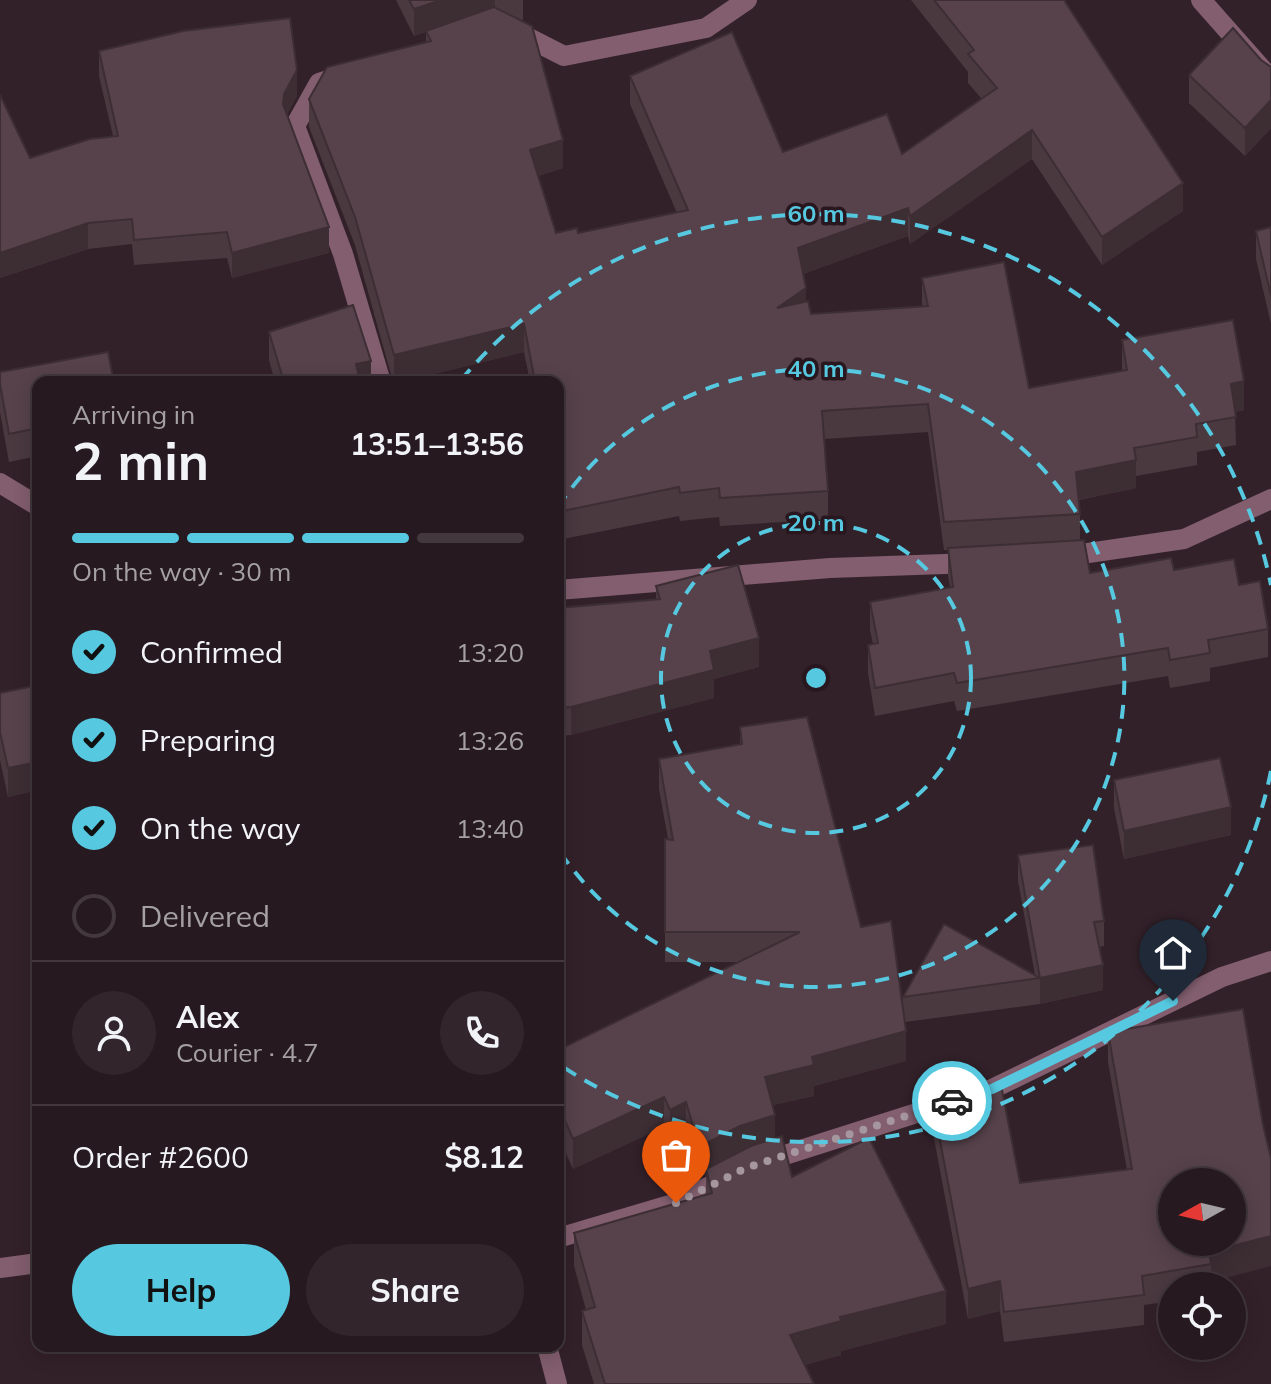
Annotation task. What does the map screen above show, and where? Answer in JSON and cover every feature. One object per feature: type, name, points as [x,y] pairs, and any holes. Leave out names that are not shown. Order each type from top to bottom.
[{"type":"street","points":[[495,21],[564,56],[706,28],[747,0]]},
{"type":"street","points":[[1201,0],[1271,79]]},
{"type":"street","points":[[349,73],[319,83],[295,126],[343,254],[379,376]]},
{"type":"street","points":[[0,484],[32,503]]},
{"type":"street","points":[[1043,558],[1087,555],[1184,539],[1271,499]]},
{"type":"street","points":[[564,590],[816,569],[999,561]]},
{"type":"street","points":[[564,1236],[676,1203],[746,1168],[992,1089],[1222,977],[1271,961]]},
{"type":"street","points":[[0,1268],[32,1264]]},
{"type":"street","points":[[549,1352],[557,1384]]},
{"type":"building","points":[[409,0],[441,0],[414,9]]},
{"type":"building","points":[[934,0],[1064,0],[1183,183],[1102,237],[1032,130],[910,216],[908,208],[798,248],[806,288],[777,308],[808,301],[811,314],[928,306],[922,278],[1004,262],[1029,388],[1127,370],[1122,340],[1233,320],[1244,381],[1231,384],[1236,417],[1196,424],[1197,437],[1134,448],[1136,460],[1076,472],[1080,514],[944,522],[928,404],[822,411],[828,491],[720,498],[719,488],[680,493],[679,487],[564,511],[564,376],[534,376],[524,324],[394,355],[355,217],[309,99],[327,67],[431,41],[426,31],[494,7],[532,26],[563,140],[530,150],[556,233],[577,228],[578,233],[688,210],[630,76],[732,32],[783,152],[887,114],[902,154],[997,88],[968,54],[974,50]]},
{"type":"building","points":[[290,18],[297,70],[284,94],[283,104],[329,227],[232,253],[227,232],[134,240],[132,219],[88,223],[0,253],[0,95],[30,158],[90,139],[118,136],[99,51],[183,31]]},
{"type":"building","points":[[1233,28],[1271,67],[1271,100],[1245,128],[1189,75]]},
{"type":"building","points":[[1271,227],[1271,296],[1256,231]]},
{"type":"building","points":[[353,305],[371,361],[356,364],[359,376],[282,376],[269,332]]},
{"type":"building","points":[[108,352],[113,376],[32,376],[32,429],[9,434],[0,372]]},
{"type":"building","points":[[1084,540],[1090,573],[1171,558],[1174,570],[1234,559],[1239,585],[1260,581],[1268,629],[1208,640],[1210,653],[1170,660],[1168,648],[957,683],[954,673],[875,688],[868,645],[878,643],[870,602],[953,587],[948,548]]},
{"type":"building","points":[[738,565],[759,638],[710,651],[714,670],[564,708],[564,607],[660,599],[656,586]]},
{"type":"building","points":[[32,686],[32,763],[8,768],[0,732],[0,693]]},
{"type":"building","points":[[807,717],[861,927],[891,921],[906,1031],[812,1057],[814,1065],[765,1077],[775,1115],[740,1126],[699,1147],[686,1102],[670,1110],[664,1097],[573,1139],[564,1119],[564,1047],[800,932],[665,932],[665,839],[673,840],[659,759],[742,744],[740,727]]},
{"type":"building","points":[[1220,758],[1231,807],[1124,831],[1114,780]]},
{"type":"building","points":[[1093,845],[1104,921],[1094,922],[1103,965],[1040,978],[1018,855]]},
{"type":"building","points":[[944,924],[1040,978],[903,997]]},
{"type":"building","points":[[1243,1009],[1271,1158],[1271,1236],[1246,1242],[1246,1168],[1158,1168],[1158,1256],[1210,1256],[1211,1264],[1142,1276],[1144,1295],[1004,1312],[1000,1281],[968,1289],[932,1098],[1001,1085],[1020,1183],[1132,1169],[1108,1032]]},
{"type":"building","points":[[782,1136],[792,1177],[869,1138],[946,1291],[840,1317],[841,1321],[790,1335],[814,1384],[605,1384],[582,1311],[595,1307],[574,1233],[712,1193],[706,1169],[751,1146]]},
{"type":"way so far","points":[[676,1203],[746,1168],[952,1101]]},
{"type":"route","points":[[952,1101],[992,1089],[1173,1001]]}]
